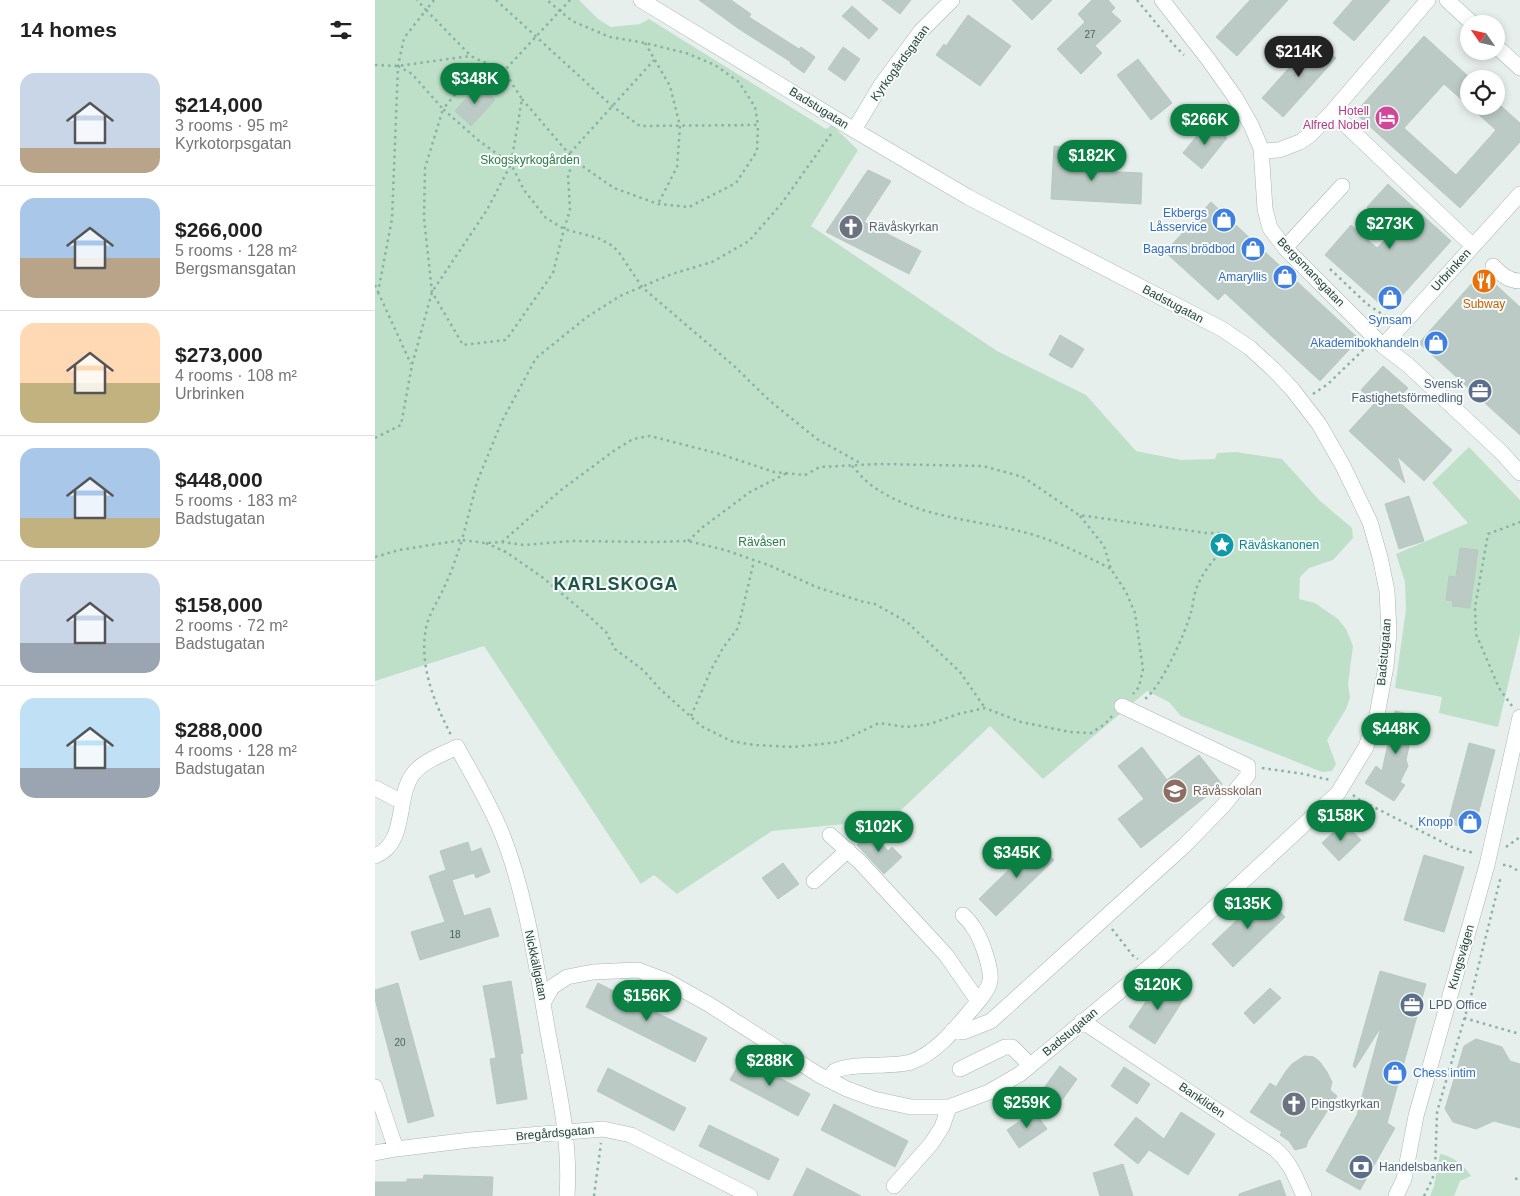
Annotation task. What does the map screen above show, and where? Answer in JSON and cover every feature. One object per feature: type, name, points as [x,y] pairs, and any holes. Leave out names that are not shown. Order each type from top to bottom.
[{"type":"street","name":"Badstugatan","points":[[543,1003],[552,987],[567,976],[593,972],[638,970],[667,981],[710,1005],[828,1080],[873,1099],[911,1107],[949,1106],[989,1092],[1020,1074],[1161,957],[1338,792],[1366,747],[1377,715],[1386,666],[1389,632],[1387,591],[1370,522],[1343,466],[1319,424],[1292,389],[1250,348],[1222,329],[968,196],[854,130],[641,0]]},
{"type":"street","name":"Kyrkogårdsgatan","points":[[854,130],[881,85],[921,31],[952,0]]},
{"type":"street","name":"Bergsmansgatan","points":[[1162,0],[1208,59],[1235,97],[1251,125],[1261,148],[1265,209],[1271,228],[1285,248],[1379,342],[1408,366],[1502,453],[1520,473]]},
{"type":"street","points":[[1261,151],[1279,150],[1300,142],[1310,135],[1428,0]]},
{"type":"street","points":[[1447,0],[1463,15]]},
{"type":"street","points":[[1505,54],[1520,68]]},
{"type":"street","points":[[1332,112],[1473,246]]},
{"type":"street","points":[[1285,248],[1342,186]]},
{"type":"street","name":"Urbrinken","points":[[1379,342],[1473,246],[1520,194]]},
{"type":"street","points":[[1493,266],[1504,277],[1513,281],[1520,281]]},
{"type":"street","points":[[953,1030],[963,1032],[991,1021],[1184,846],[1223,806],[1248,775],[1248,766],[1122,706]]},
{"type":"street","name":"Kungsvägen","points":[[1396,1196],[1404,1179],[1416,1116],[1487,865],[1520,717]]},
{"type":"street","points":[[375,856],[385,851],[392,842],[407,785],[414,773],[420,767],[457,747]]},
{"type":"street","name":"Nickkällgatan","points":[[457,747],[489,804],[503,836],[515,873],[543,1003],[565,1132],[568,1154],[567,1196]]},
{"type":"street","points":[[375,788],[403,802]]},
{"type":"street","points":[[830,835],[860,862],[946,955],[978,1001]]},
{"type":"street","points":[[815,880],[847,850]]},
{"type":"street","points":[[828,1080],[835,1071],[848,1066],[890,1066],[910,1062],[933,1049],[953,1030],[978,1001],[989,986],[990,970],[978,934],[963,915]]},
{"type":"street","name":"Bankliden","points":[[1082,1021],[1275,1149],[1285,1158],[1304,1196]]},
{"type":"street","points":[[960,1069],[1005,1047],[1012,1047],[1030,1065]]},
{"type":"street","points":[[375,1087],[396,1149]]},
{"type":"street","points":[[894,1186],[931,1144],[942,1127],[949,1106]]},
{"type":"street","name":"Bregårdsgatan","points":[[375,1153],[396,1149],[603,1129],[631,1135],[750,1196]]},
{"type":"path","points":[[417,0],[470,56],[504,71],[522,99],[575,161],[614,188],[658,204],[689,207],[736,183],[757,152],[758,125],[755,107],[739,82],[715,65],[693,56],[645,43],[610,37],[572,21],[547,0]]},
{"type":"path","points":[[378,292],[392,219],[398,66],[404,38],[434,0]]},
{"type":"path","points":[[496,0],[612,106],[640,126],[758,125]]},
{"type":"path","points":[[570,0],[504,71],[473,73],[443,109],[425,168],[424,218],[432,292],[463,345],[506,340],[553,273],[570,210],[568,174],[575,161]]},
{"type":"path","points":[[645,43],[671,86],[679,126],[677,166],[658,204]]},
{"type":"path","points":[[375,65],[398,66],[470,56]]},
{"type":"path","points":[[570,153],[655,60]]},
{"type":"path","points":[[398,66],[412,74],[443,109],[478,140],[511,164],[523,190],[546,218],[564,229],[598,238],[613,246],[642,288],[734,366],[770,401],[817,439],[862,464]]},
{"type":"path","points":[[375,438],[401,426],[412,365],[432,292],[487,210],[511,164],[522,99]]},
{"type":"path","points":[[457,747],[437,708],[427,672],[424,651],[427,627],[462,540],[477,482],[502,421],[536,358],[563,334],[621,296],[672,274],[712,262],[749,241],[782,204],[832,133]]},
{"type":"path","points":[[375,284],[412,365]]},
{"type":"path","points":[[1314,394],[1379,342]]},
{"type":"path","points":[[502,542],[561,490],[615,450],[633,439],[649,436],[720,454],[774,472],[805,474],[820,468],[862,464],[983,466],[1023,477],[1079,515],[1145,526],[1222,533],[1230,543],[1214,559],[1195,592],[1191,611],[1177,649],[1152,694],[1138,704],[1122,706]]},
{"type":"path","points":[[851,465],[869,484],[891,498],[925,511],[1027,533],[1065,545],[1111,569]]},
{"type":"path","points":[[688,541],[703,527],[750,492],[788,473]]},
{"type":"path","points":[[485,543],[506,552],[521,562],[573,602],[606,632],[615,649],[643,670],[660,689],[701,726],[731,741],[754,745],[793,747],[839,742],[879,723],[906,728],[930,724],[958,714],[985,708],[1021,722],[1071,732],[1091,733],[1105,724],[1139,687],[1143,669],[1135,612],[1126,592],[1111,569],[1104,546],[1079,515]]},
{"type":"path","points":[[1520,522],[1488,534],[1475,616],[1476,634],[1499,688],[1520,717]]},
{"type":"path","points":[[375,558],[399,550],[462,540],[524,545],[571,541],[688,541],[725,550],[771,566],[816,587],[875,604],[907,622],[960,672],[985,708]]},
{"type":"path","points":[[691,716],[711,670],[723,648],[738,628],[754,561]]},
{"type":"path","points":[[1248,766],[1304,774],[1334,781]]},
{"type":"path","points":[[1359,799],[1454,848],[1474,853],[1477,846]]},
{"type":"path","points":[[1506,840],[1505,848],[1520,837]]},
{"type":"path","points":[[1425,1196],[1435,1170],[1437,1113],[1503,864],[1520,872]]},
{"type":"path","points":[[1104,918],[1134,957],[1144,959]]},
{"type":"path","points":[[1463,1018],[1520,1034]]},
{"type":"path","points":[[594,1196],[603,1129]]},
{"type":"path","points":[[1515,1179],[1520,1178]]},
{"type":"green space","name":"Rävåsen","points":[[375,0],[579,0],[598,19],[611,27],[640,24],[649,19],[826,129],[832,125],[858,150],[811,226],[997,351],[1086,395],[1136,451],[1181,460],[1215,459],[1217,453],[1236,452],[1282,459],[1319,500],[1352,528],[1353,538],[1333,560],[1309,568],[1300,577],[1299,599],[1315,603],[1338,619],[1346,629],[1353,646],[1348,684],[1350,698],[1346,709],[1327,740],[1336,764],[1332,771],[1322,772],[1181,716],[1169,702],[1147,691],[1043,779],[990,726],[899,812],[869,817],[845,824],[772,831],[677,894],[654,875],[641,884],[484,646],[375,681]]},
{"type":"green space","points":[[1469,447],[1520,500],[1520,634],[1498,727],[1439,713],[1442,697],[1395,688],[1406,609],[1405,582],[1396,554],[1468,523],[1432,483]]},
{"type":"green space","points":[[1440,1154],[1458,1162],[1471,1176],[1460,1181],[1454,1196],[1430,1196],[1434,1186]]},
{"type":"building","points":[[699,0],[731,0],[751,14],[749,17],[815,57],[804,73],[791,62],[739,29]]},
{"type":"building","points":[[882,0],[911,0],[900,14]]},
{"type":"building","points":[[1012,0],[1052,0],[1032,20]]},
{"type":"building","points":[[1092,0],[1108,0],[1115,8],[1111,12],[1121,21],[1095,46],[1102,53],[1081,74],[1057,49],[1085,22],[1078,14]]},
{"type":"building","points":[[1250,0],[1288,0],[1237,56],[1216,37]]},
{"type":"building","points":[[1353,0],[1390,0],[1354,41],[1333,23]]},
{"type":"building","points":[[852,6],[878,29],[869,39],[842,16]]},
{"type":"building","points":[[968,15],[1011,46],[980,86],[936,55],[944,44],[946,46]]},
{"type":"building","name":"Hotell Alfred Nobel","points":[[1424,36],[1461,70],[1460,98],[1444,84],[1404,128],[1456,175],[1496,130],[1479,115],[1505,115],[1505,110],[1520,123],[1520,142],[1460,208],[1355,113]]},
{"type":"building","points":[[1315,39],[1336,58],[1283,117],[1262,98]]},
{"type":"building","points":[[843,47],[860,59],[845,81],[828,69]]},
{"type":"building","points":[[1138,59],[1172,103],[1151,120],[1117,75]]},
{"type":"building","points":[[478,85],[495,100],[471,126],[455,111]]},
{"type":"building","points":[[1208,122],[1227,138],[1202,169],[1183,153]]},
{"type":"building","points":[[1054,146],[1075,148],[1074,170],[1142,173],[1141,204],[1051,199]]},
{"type":"building","name":"Rävåskyrkan","points":[[868,170],[891,181],[864,222],[921,251],[909,274],[826,232]]},
{"type":"building","points":[[1388,184],[1451,241],[1388,311],[1325,255],[1351,225],[1377,248],[1393,231],[1367,207]]},
{"type":"building","points":[[1211,202],[1359,339],[1320,381],[1225,293],[1218,300],[1165,252]]},
{"type":"building","points":[[1482,272],[1520,307],[1520,435],[1419,343]]},
{"type":"building","points":[[1060,335],[1084,349],[1072,368],[1049,355]]},
{"type":"building","points":[[1383,366],[1408,388],[1397,400],[1452,450],[1424,481],[1397,456],[1405,483],[1349,431],[1375,403],[1361,390]]},
{"type":"building","points":[[1409,496],[1424,541],[1399,549],[1385,504]]},
{"type":"building","points":[[1460,548],[1478,550],[1470,608],[1452,606],[1453,601],[1446,600],[1449,576],[1456,577]]},
{"type":"building","points":[[1395,711],[1425,718],[1420,739],[1411,737],[1406,760],[1408,766],[1400,782],[1405,785],[1394,801],[1365,783],[1376,766],[1382,771]]},
{"type":"building","points":[[1469,743],[1495,750],[1474,830],[1448,823]]},
{"type":"building","name":"Rävåsskolan","points":[[1142,747],[1167,780],[1199,755],[1222,784],[1141,848],[1118,819],[1144,799],[1118,766]]},
{"type":"building","points":[[1344,822],[1361,840],[1339,861],[1322,843]]},
{"type":"building","points":[[873,832],[888,851],[892,847],[902,857],[884,874],[857,845]]},
{"type":"building","points":[[468,842],[471,852],[481,848],[490,872],[476,878],[474,873],[452,880],[464,916],[490,908],[499,936],[420,960],[411,932],[445,922],[429,876],[446,870],[440,851]]},
{"type":"building","points":[[1037,842],[1054,860],[996,916],[979,899]]},
{"type":"building","points":[[1424,855],[1464,867],[1444,932],[1404,920]]},
{"type":"building","points":[[783,863],[799,884],[778,899],[762,878]]},
{"type":"building","points":[[1264,894],[1285,917],[1233,967],[1212,944]]},
{"type":"building","points":[[1380,971],[1426,984],[1387,1123],[1395,1128],[1360,1190],[1326,1171],[1357,1115],[1381,1027],[1355,1068],[1353,1066]]},
{"type":"building","points":[[1162,977],[1187,994],[1155,1044],[1129,1027]]},
{"type":"building","points":[[511,981],[523,1053],[520,1054],[527,1099],[497,1104],[490,1059],[496,1058],[483,986]]},
{"type":"building","points":[[398,983],[434,1116],[408,1123],[375,999],[375,990]]},
{"type":"building","points":[[598,983],[707,1038],[695,1062],[586,1007]]},
{"type":"building","points":[[1270,988],[1281,998],[1254,1024],[1244,1013]]},
{"type":"building","points":[[1476,1039],[1502,1047],[1510,1061],[1520,1064],[1520,1128],[1494,1121],[1476,1129],[1453,1122],[1445,1109],[1464,1046]]},
{"type":"building","name":"Pingstkyrkan","points":[[1304,1056],[1314,1057],[1320,1062],[1332,1082],[1330,1090],[1337,1096],[1306,1147],[1295,1150],[1289,1141],[1280,1135],[1282,1132],[1250,1112],[1270,1083],[1276,1087],[1292,1064]]},
{"type":"building","points":[[742,1058],[810,1094],[798,1116],[730,1080]]},
{"type":"building","points":[[1060,1066],[1077,1079],[1055,1110],[1038,1096]]},
{"type":"building","points":[[1124,1067],[1150,1084],[1137,1104],[1111,1086]]},
{"type":"building","points":[[608,1068],[686,1108],[674,1131],[597,1091]]},
{"type":"building","points":[[834,1104],[908,1141],[895,1167],[821,1130]]},
{"type":"building","points":[[1034,1111],[1047,1129],[1019,1148],[1007,1130]]},
{"type":"building","points":[[1181,1112],[1215,1134],[1188,1175],[1149,1150],[1138,1164],[1114,1145],[1136,1117],[1164,1139]]},
{"type":"building","points":[[709,1125],[779,1159],[769,1180],[699,1146]]},
{"type":"building","points":[[1123,1164],[1133,1196],[1100,1196],[1093,1173]]},
{"type":"building","points":[[807,1168],[861,1196],[793,1196]]},
{"type":"building","points":[[424,1175],[493,1177],[492,1196],[375,1196],[375,1182],[407,1182],[407,1179],[423,1179]]},
{"type":"building","points":[[1280,1180],[1286,1196],[1239,1196],[1239,1194]]},
{"type":"place","name":"Hotell Alfred Nobel","points":[[1387,118]]},
{"type":"place","name":"Ekbergs Låsservice","points":[[1224,220]]},
{"type":"place","name":"Rävåskyrkan","points":[[851,227]]},
{"type":"place","name":"Bagarns brödbod","points":[[1253,249]]},
{"type":"place","name":"Amaryllis","points":[[1285,277]]},
{"type":"place","name":"Subway","points":[[1484,281]]},
{"type":"place","name":"Synsam","points":[[1390,298]]},
{"type":"place","name":"Akademibokhandeln","points":[[1436,343]]},
{"type":"place","name":"Svensk Fastighetsförmedling","points":[[1480,391]]},
{"type":"place","name":"Rävåskanonen","points":[[1222,545]]},
{"type":"place","name":"Rävåsskolan","points":[[1175,791]]},
{"type":"place","name":"Knopp","points":[[1470,822]]},
{"type":"place","name":"LPD Office","points":[[1412,1005]]},
{"type":"place","name":"Chess intim","points":[[1395,1073]]},
{"type":"place","name":"Pingstkyrkan","points":[[1294,1104]]},
{"type":"place","name":"Handelsbanken","points":[[1361,1167]]},
{"type":"district","name":"KARLSKOGA","points":[[616,584]]},
{"type":"park label","name":"Skogskyrkogården","points":[[530,160]]}]
